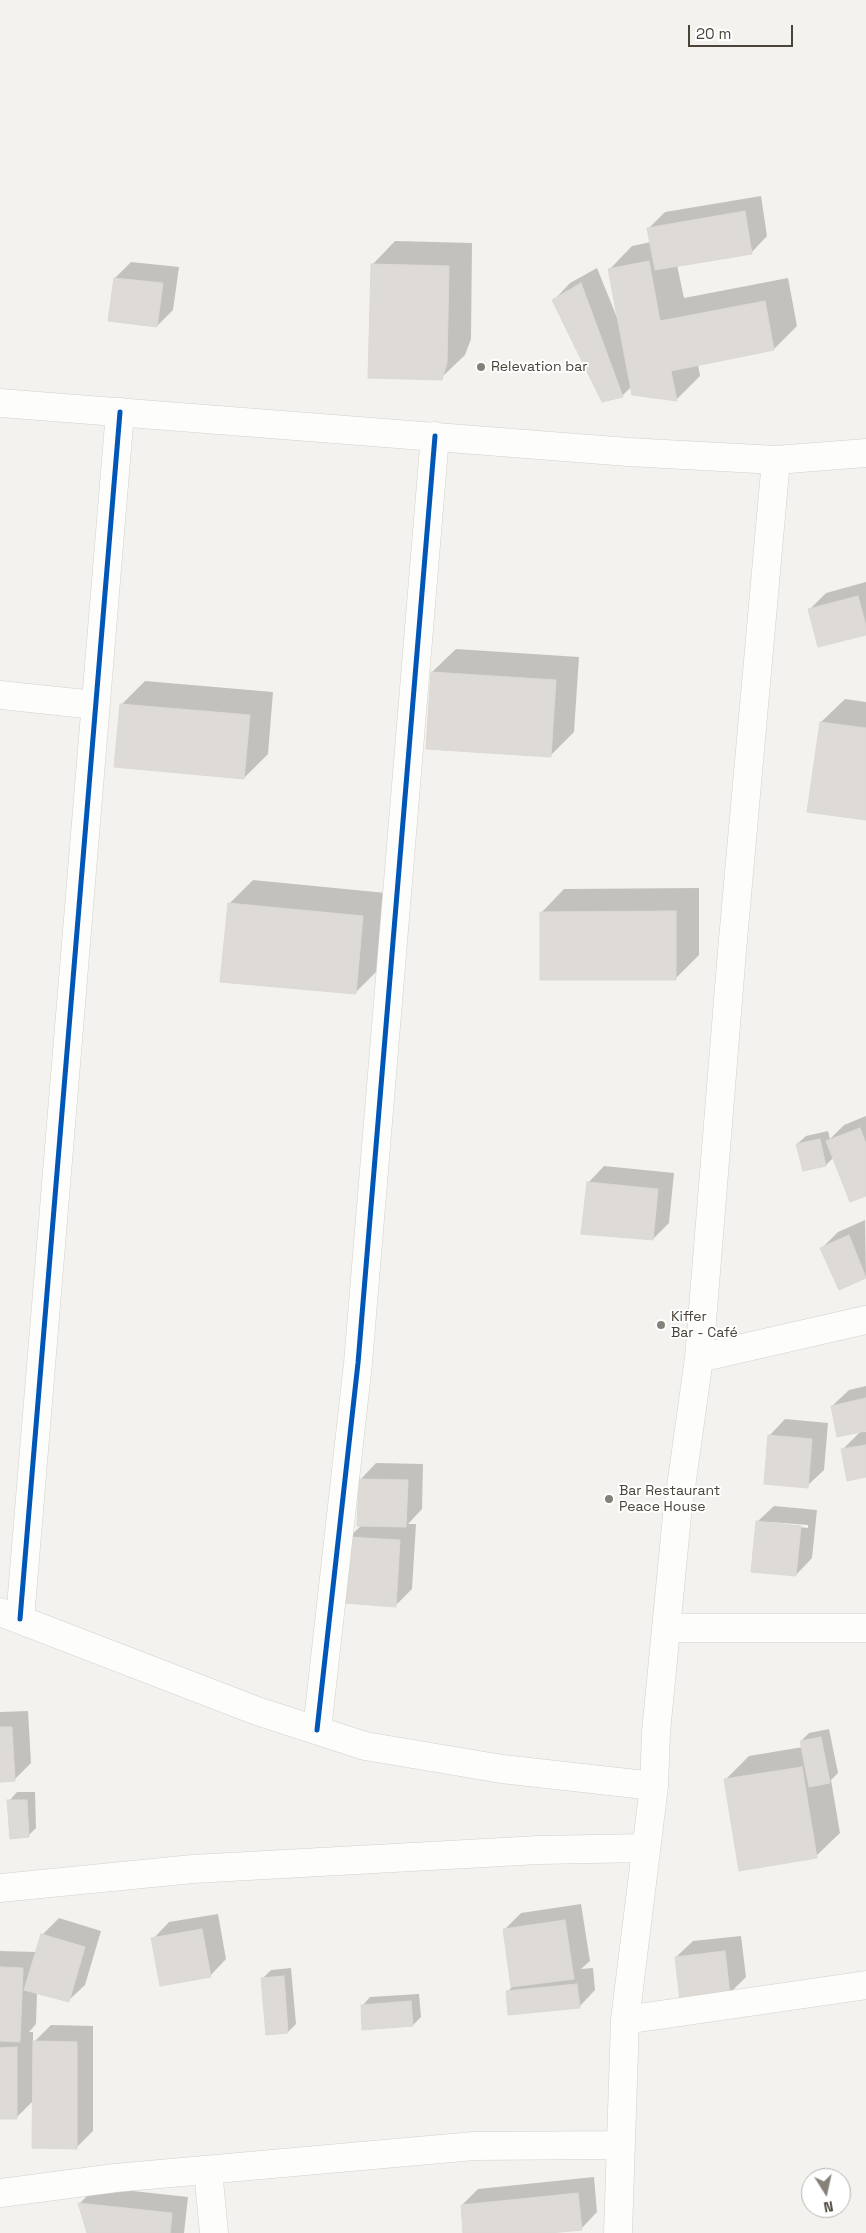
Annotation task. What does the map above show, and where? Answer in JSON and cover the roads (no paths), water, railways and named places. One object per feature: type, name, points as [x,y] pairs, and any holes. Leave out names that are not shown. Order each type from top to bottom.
[{"type":"street","points":[[0,404],[628,452],[776,460],[866,453]]},
{"type":"street","points":[[120,412],[95,704],[10,1615],[257,1711],[365,1746],[502,1769],[654,1786]]},
{"type":"street","points":[[317,1730],[358,1363],[435,436]]},
{"type":"street","points":[[618,2233],[625,2020],[654,1786],[656,1732],[668,1628],[677,1516],[699,1358],[732,951],[776,460]]},
{"type":"street","points":[[0,694],[95,704]]},
{"type":"street","points":[[699,1358],[866,1320]]},
{"type":"street","points":[[668,1628],[866,1628]]},
{"type":"street","points":[[0,1888],[203,1869],[539,1850],[645,1848]]},
{"type":"street","points":[[625,2020],[866,1985]]},
{"type":"street","points":[[0,2193],[115,2178],[474,2146],[621,2145]]},
{"type":"street","points":[[208,2170],[214,2233]]},
{"type":"place","name":"Relevation bar","points":[[481,367]]},
{"type":"place","name":"Kiffer Bar - Café","points":[[661,1325]]},
{"type":"place","name":"Bar Restaurant Peace House","points":[[609,1499]]}]
